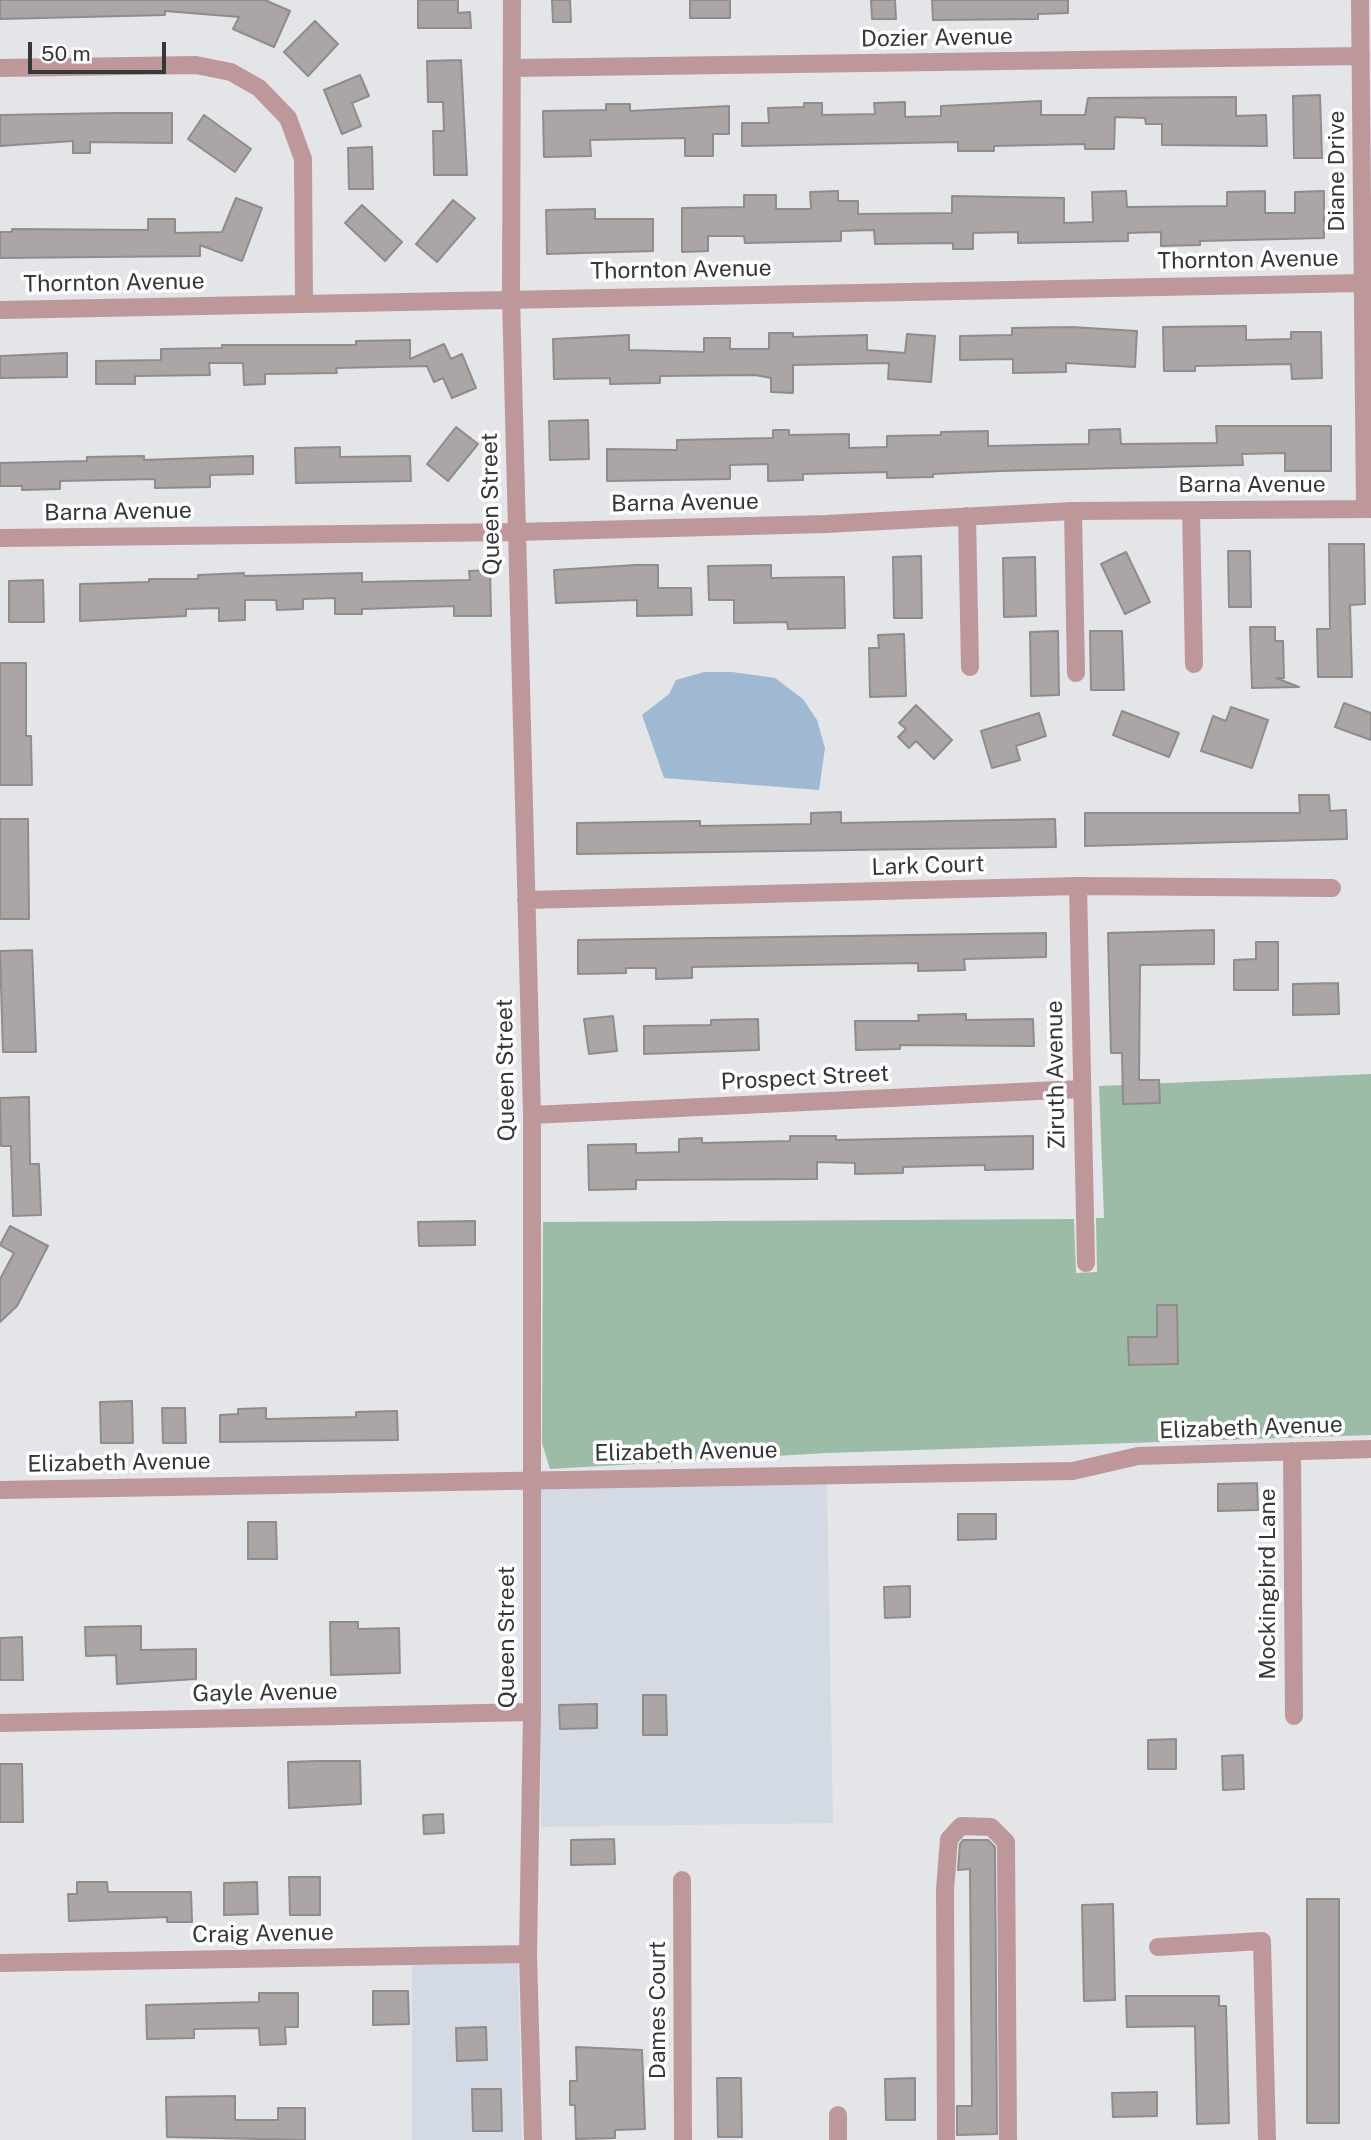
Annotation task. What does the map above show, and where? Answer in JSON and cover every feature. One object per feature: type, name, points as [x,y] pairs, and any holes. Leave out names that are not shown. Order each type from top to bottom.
[{"type":"street","name":"Queen Street","points":[[512,0],[511,298],[532,1115],[532,1712],[528,1954],[533,2140]]},
{"type":"street","name":"Diane Drive","points":[[1360,0],[1362,283],[1368,509]]},
{"type":"street","name":"Dozier Avenue","points":[[513,68],[1361,56]]},
{"type":"street","points":[[0,68],[197,65],[231,72],[259,88],[288,118],[303,159],[304,304]]},
{"type":"street","name":"Thornton Avenue","points":[[0,310],[1362,283]]},
{"type":"street","name":"Barna Avenue","points":[[0,538],[516,532],[826,524],[1073,510],[1368,509]]},
{"type":"street","points":[[1073,510],[1076,673]]},
{"type":"street","points":[[1191,510],[1194,664]]},
{"type":"street","points":[[967,516],[970,667]]},
{"type":"street","name":"Lark Court","points":[[526,900],[1077,886],[1332,888]]},
{"type":"street","name":"Ziruth Avenue","points":[[1077,886],[1086,1263]]},
{"type":"street","name":"Prospect Street","points":[[532,1115],[1080,1089]]},
{"type":"street","name":"Elizabeth Avenue","points":[[0,1490],[1073,1471],[1138,1456],[1371,1449]]},
{"type":"street","name":"Mockingbird Lane","points":[[1292,1451],[1294,1716]]},
{"type":"street","name":"Gayle Avenue","points":[[0,1723],[532,1712]]},
{"type":"street","points":[[946,2140],[945,1890],[949,1839],[961,1826],[991,1827],[1006,1842],[1008,2140]]},
{"type":"street","name":"Dames Court","points":[[682,1880],[683,2140]]},
{"type":"street","points":[[1158,1947],[1262,1941],[1267,2140]]},
{"type":"street","name":"Craig Avenue","points":[[0,1963],[528,1954]]},
{"type":"street","points":[[838,2115],[838,2140]]},
{"type":"shaded area","points":[[827,1483],[833,1823],[541,1827],[541,1488]]},
{"type":"shaded area","points":[[518,1963],[522,2140],[412,2140],[412,1965]]},
{"type":"green space","points":[[1371,1074],[1371,1435],[827,1453],[550,1469],[542,1443],[543,1222],[1074,1219],[1076,1273],[1097,1272],[1096,1218],[1104,1218],[1099,1086]]},
{"type":"water","points":[[704,672],[732,672],[775,678],[803,699],[817,720],[825,748],[819,790],[664,778],[642,715],[669,694],[676,680]]},
{"type":"building","points":[[0,0],[265,0],[290,11],[274,47],[233,29],[239,17],[165,11],[165,15],[0,19]]},
{"type":"building","points":[[418,0],[458,0],[458,13],[470,12],[471,28],[418,28]]},
{"type":"building","points":[[552,0],[570,0],[571,22],[553,22]]},
{"type":"building","points":[[690,0],[730,0],[730,18],[690,18]]},
{"type":"building","points":[[871,0],[895,0],[896,19],[872,19]]},
{"type":"building","points":[[932,0],[1068,0],[1068,13],[1038,14],[1038,19],[933,20]]},
{"type":"building","points":[[315,21],[338,44],[308,76],[284,52]]},
{"type":"building","points":[[461,60],[467,175],[434,175],[433,131],[444,131],[443,102],[428,102],[427,61]]},
{"type":"building","points":[[360,75],[369,96],[352,103],[361,126],[342,134],[324,90]]},
{"type":"building","points":[[1320,95],[1322,158],[1294,158],[1293,96]]},
{"type":"building","points":[[1236,97],[1236,116],[1266,115],[1267,146],[1162,145],[1162,124],[1146,124],[1145,118],[1115,117],[1114,149],[1085,149],[1085,144],[994,146],[994,151],[958,151],[958,142],[742,146],[742,123],[769,123],[768,108],[804,107],[804,103],[822,103],[822,115],[875,114],[874,103],[905,102],[905,117],[941,116],[941,106],[1041,101],[1041,115],[1085,115],[1088,98]]},
{"type":"building","points":[[606,104],[630,104],[630,111],[729,106],[729,134],[713,134],[713,156],[685,156],[685,138],[590,140],[591,156],[544,157],[543,111],[606,110]]},
{"type":"building","points":[[172,113],[172,143],[90,142],[90,153],[73,153],[73,141],[0,146],[0,115]]},
{"type":"building","points":[[204,115],[251,149],[235,172],[188,139]]},
{"type":"building","points":[[372,147],[373,189],[349,189],[348,148]]},
{"type":"building","points":[[838,191],[838,201],[858,201],[858,214],[952,213],[952,196],[1064,198],[1064,223],[1093,222],[1092,192],[1126,191],[1127,207],[1227,206],[1227,192],[1265,191],[1265,213],[1295,213],[1295,192],[1324,191],[1324,238],[1200,241],[1200,245],[1161,246],[1161,232],[1128,233],[1128,241],[1018,243],[1018,232],[973,233],[973,249],[953,249],[953,243],[875,244],[874,230],[841,231],[841,241],[745,243],[744,236],[708,236],[708,251],[682,252],[682,208],[744,207],[744,195],[776,195],[776,209],[811,209],[810,192]]},
{"type":"building","points":[[236,198],[262,208],[242,261],[200,245],[200,256],[0,258],[0,232],[12,232],[12,229],[148,230],[148,219],[175,219],[175,233],[222,232]]},
{"type":"building","points":[[453,200],[475,218],[437,262],[416,244]]},
{"type":"building","points":[[362,205],[402,242],[385,261],[345,223]]},
{"type":"building","points":[[595,209],[595,219],[653,219],[653,251],[547,254],[546,210]]},
{"type":"building","points":[[1246,326],[1246,340],[1291,339],[1291,332],[1321,332],[1322,378],[1292,379],[1291,364],[1195,366],[1195,371],[1164,371],[1163,327]]},
{"type":"building","points":[[1071,327],[1137,331],[1135,367],[1066,363],[1066,372],[1013,373],[1013,359],[960,360],[960,336],[1012,335],[1012,328]]},
{"type":"building","points":[[769,333],[793,333],[793,337],[867,335],[867,350],[905,353],[907,334],[935,336],[931,382],[888,379],[889,363],[793,365],[793,393],[771,392],[771,378],[755,375],[660,376],[660,383],[610,384],[610,378],[554,379],[553,339],[629,335],[629,350],[704,352],[704,338],[730,338],[730,349],[769,349]]},
{"type":"building","points":[[410,340],[410,359],[444,344],[451,359],[462,354],[476,388],[452,398],[443,378],[434,382],[427,366],[336,368],[337,373],[265,374],[265,384],[244,385],[243,363],[209,363],[210,375],[135,376],[135,384],[96,384],[96,361],[161,360],[161,349],[222,348],[222,345],[356,345],[356,341]]},
{"type":"building","points":[[67,353],[67,377],[0,378],[0,356]]},
{"type":"building","points":[[588,420],[589,459],[550,460],[549,421]]},
{"type":"building","points":[[1216,426],[1331,426],[1331,471],[1285,471],[1285,453],[1242,454],[1243,465],[1001,471],[887,478],[887,472],[803,474],[803,480],[768,481],[768,464],[730,465],[730,479],[607,481],[607,449],[677,450],[677,440],[773,438],[773,430],[789,430],[789,435],[849,434],[849,448],[887,447],[887,436],[988,431],[988,446],[1089,444],[1089,430],[1120,429],[1121,444],[1217,443]]},
{"type":"building","points":[[456,427],[478,444],[448,481],[427,464]]},
{"type":"building","points":[[340,447],[340,457],[410,456],[411,481],[296,483],[295,448]]},
{"type":"building","points":[[144,456],[144,460],[253,456],[253,474],[210,475],[210,487],[155,488],[155,479],[60,481],[60,489],[22,490],[22,486],[0,486],[0,463],[87,461],[87,457]]},
{"type":"building","points":[[1329,544],[1364,544],[1365,604],[1350,605],[1352,677],[1318,677],[1317,629],[1330,629]]},
{"type":"building","points":[[1228,551],[1250,551],[1251,607],[1229,607]]},
{"type":"building","points":[[1126,552],[1150,602],[1125,614],[1101,564]]},
{"type":"building","points":[[921,556],[922,618],[894,618],[893,557]]},
{"type":"building","points":[[1035,557],[1036,616],[1004,617],[1003,558]]},
{"type":"building","points":[[658,565],[658,588],[691,588],[692,615],[637,616],[637,600],[556,603],[554,570]]},
{"type":"building","points":[[771,565],[771,578],[844,577],[845,628],[788,629],[787,622],[734,623],[734,600],[709,600],[708,566]]},
{"type":"building","points":[[490,570],[491,616],[454,616],[454,606],[362,609],[362,614],[335,614],[335,598],[303,599],[303,609],[277,610],[276,600],[245,600],[245,620],[219,621],[219,608],[186,609],[186,616],[80,621],[80,584],[198,579],[198,575],[244,573],[244,576],[362,573],[362,582],[470,580],[469,571]]},
{"type":"building","points":[[43,580],[44,622],[9,622],[9,581]]},
{"type":"building","points":[[1250,627],[1275,627],[1275,641],[1283,641],[1284,678],[1276,678],[1299,687],[1252,688]]},
{"type":"building","points":[[1058,631],[1059,695],[1031,696],[1030,632]]},
{"type":"building","points":[[1090,631],[1122,631],[1124,690],[1091,690]]},
{"type":"building","points":[[904,634],[906,696],[870,697],[869,648],[879,648],[878,635]]},
{"type":"building","points":[[0,663],[26,663],[26,736],[31,736],[32,785],[0,785]]},
{"type":"building","points":[[1344,703],[1371,713],[1371,740],[1335,727]]},
{"type":"building","points":[[916,705],[952,740],[934,759],[916,741],[909,748],[898,737],[906,729],[899,723]]},
{"type":"building","points":[[1231,707],[1268,720],[1252,768],[1201,751],[1213,716],[1226,721]]},
{"type":"building","points":[[1122,711],[1179,733],[1169,757],[1113,735]]},
{"type":"building","points":[[1039,713],[1046,736],[1016,746],[1020,760],[992,768],[981,731]]},
{"type":"building","points":[[1299,795],[1329,795],[1330,811],[1346,810],[1347,839],[1085,846],[1085,813],[1300,813]]},
{"type":"building","points":[[841,812],[841,823],[1055,819],[1056,847],[577,854],[577,823],[700,821],[700,826],[811,824],[811,813]]},
{"type":"building","points":[[0,819],[28,819],[29,919],[0,919]]},
{"type":"building","points":[[1214,930],[1214,964],[1140,965],[1139,1080],[1159,1080],[1160,1103],[1123,1104],[1122,1053],[1111,1053],[1108,933]]},
{"type":"building","points":[[1046,933],[1046,957],[964,959],[965,970],[918,971],[918,963],[692,967],[692,978],[656,979],[656,968],[626,968],[626,973],[578,974],[578,940]]},
{"type":"building","points":[[1256,942],[1278,942],[1278,990],[1234,990],[1234,960],[1256,959]]},
{"type":"building","points":[[32,950],[36,1052],[3,1052],[0,951]]},
{"type":"building","points":[[1338,983],[1339,1014],[1293,1015],[1293,984]]},
{"type":"building","points":[[966,1014],[966,1020],[1033,1019],[1034,1046],[900,1045],[900,1049],[856,1050],[855,1021],[919,1021],[918,1015]]},
{"type":"building","points":[[613,1016],[617,1051],[589,1054],[584,1019]]},
{"type":"building","points":[[758,1019],[759,1050],[644,1054],[644,1026],[711,1025],[711,1020]]},
{"type":"building","points":[[29,1097],[30,1164],[39,1164],[41,1215],[13,1216],[11,1146],[1,1146],[0,1098]]},
{"type":"building","points":[[790,1136],[836,1136],[836,1140],[1033,1136],[1033,1169],[985,1170],[985,1165],[903,1167],[903,1173],[855,1174],[855,1163],[817,1162],[817,1179],[636,1180],[636,1189],[589,1190],[588,1145],[636,1144],[636,1153],[679,1152],[679,1139],[702,1138],[702,1143],[790,1141]]},
{"type":"building","points":[[475,1221],[475,1245],[419,1246],[418,1222]]},
{"type":"building","points":[[10,1226],[48,1246],[17,1306],[0,1322],[0,1279],[14,1253],[0,1245]]},
{"type":"building","points":[[1157,1305],[1177,1305],[1178,1364],[1129,1365],[1128,1337],[1157,1337]]},
{"type":"building","points":[[132,1401],[133,1443],[101,1443],[100,1402]]},
{"type":"building","points":[[162,1408],[185,1408],[186,1443],[163,1443]]},
{"type":"building","points":[[266,1408],[266,1419],[356,1417],[356,1412],[397,1411],[398,1440],[220,1442],[220,1415],[238,1414],[238,1409]]},
{"type":"building","points":[[1257,1483],[1258,1510],[1218,1511],[1218,1484]]},
{"type":"building","points":[[958,1514],[996,1514],[996,1539],[958,1540]]},
{"type":"building","points":[[248,1522],[276,1522],[277,1559],[248,1559]]},
{"type":"building","points":[[910,1586],[910,1617],[885,1618],[884,1587]]},
{"type":"building","points":[[330,1622],[358,1622],[358,1629],[399,1628],[400,1673],[331,1675]]},
{"type":"building","points":[[141,1626],[141,1650],[196,1649],[196,1679],[117,1684],[116,1655],[86,1656],[85,1627]]},
{"type":"building","points":[[22,1637],[23,1680],[0,1680],[0,1638]]},
{"type":"building","points":[[643,1695],[666,1695],[667,1735],[643,1735]]},
{"type":"building","points":[[597,1704],[597,1728],[560,1729],[559,1705]]},
{"type":"building","points":[[1176,1739],[1176,1769],[1148,1769],[1148,1740]]},
{"type":"building","points":[[1243,1755],[1244,1789],[1223,1790],[1222,1756]]},
{"type":"building","points":[[360,1761],[361,1804],[289,1808],[288,1762]]},
{"type":"building","points":[[0,1764],[22,1764],[23,1822],[0,1822]]},
{"type":"building","points":[[443,1814],[444,1833],[424,1834],[423,1815]]},
{"type":"building","points":[[614,1839],[615,1864],[571,1865],[571,1840]]},
{"type":"building","points":[[963,1840],[988,1840],[995,1847],[997,2134],[957,2135],[957,2106],[972,2106],[970,1869],[958,1870],[960,1844]]},
{"type":"building","points":[[289,1877],[320,1877],[320,1915],[290,1915]]},
{"type":"building","points":[[77,1882],[107,1882],[108,1892],[191,1892],[192,1922],[167,1922],[167,1917],[69,1921],[68,1894],[77,1894]]},
{"type":"building","points":[[257,1882],[258,1914],[224,1915],[224,1883]]},
{"type":"building","points":[[1307,1899],[1339,1899],[1339,2123],[1307,2123]]},
{"type":"building","points":[[1113,1904],[1115,2000],[1084,2001],[1082,1905]]},
{"type":"building","points":[[373,1991],[408,1991],[409,2024],[373,2025]]},
{"type":"building","points":[[259,1993],[298,1993],[298,2027],[285,2027],[286,2044],[260,2045],[259,2028],[194,2029],[194,2038],[147,2039],[146,2005],[259,2002]]},
{"type":"building","points":[[1126,1996],[1219,1996],[1219,2006],[1226,2006],[1229,2123],[1197,2124],[1195,2026],[1127,2027]]},
{"type":"building","points":[[486,2027],[487,2060],[457,2061],[456,2028]]},
{"type":"building","points":[[576,2047],[642,2050],[645,2129],[615,2130],[615,2138],[576,2139],[575,2105],[570,2105],[570,2081],[577,2081]]},
{"type":"building","points":[[717,2078],[741,2078],[742,2137],[718,2137]]},
{"type":"building","points":[[915,2078],[915,2120],[886,2120],[885,2079]]},
{"type":"building","points":[[472,2089],[501,2089],[502,2131],[473,2131]]},
{"type":"building","points":[[1157,2092],[1157,2116],[1113,2117],[1112,2093]]},
{"type":"building","points":[[235,2096],[235,2120],[278,2120],[278,2108],[305,2108],[305,2140],[167,2137],[166,2097]]}]
